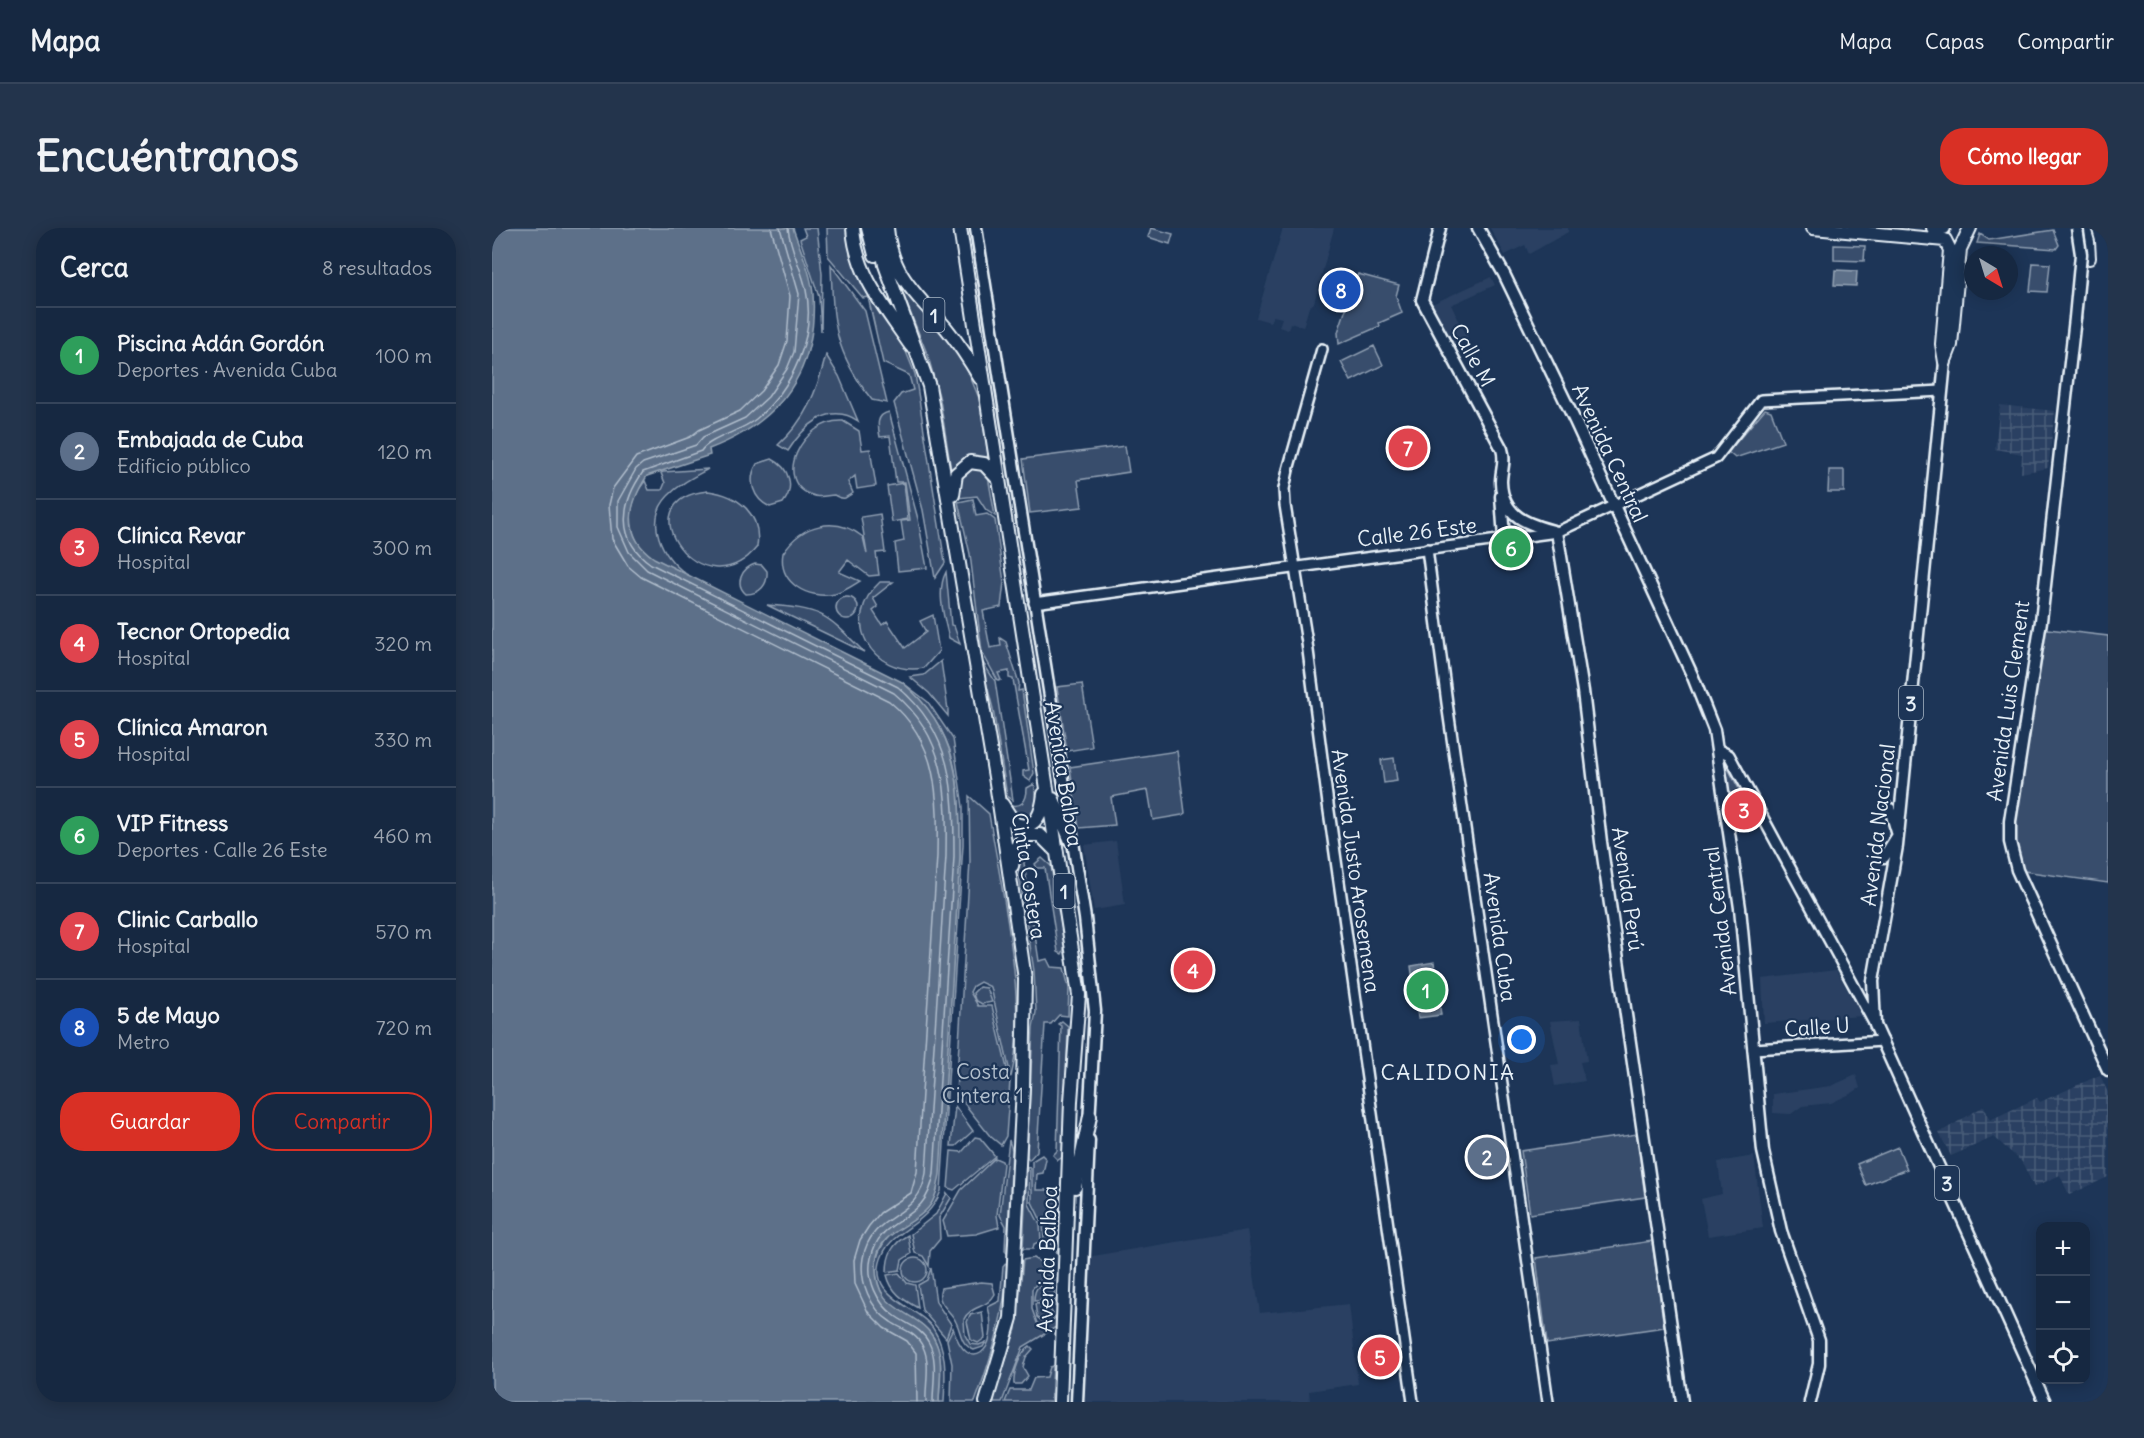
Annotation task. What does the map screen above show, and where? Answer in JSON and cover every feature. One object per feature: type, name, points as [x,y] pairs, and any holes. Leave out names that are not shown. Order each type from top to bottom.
[{"type":"highway","name":"Cinta Costera","points":[[853,228],[856,250],[869,284],[920,358]]},
{"type":"highway","points":[[868,228],[875,257],[894,287]]},
{"type":"highway","name":"Avenida Balboa","points":[[960,228],[1079,995],[1071,1101],[1069,1212],[1060,1402]]},
{"type":"highway","points":[[1813,228],[1945,240],[1950,250],[1942,344],[1945,362]]},
{"type":"highway","points":[[1933,228],[1944,228]]},
{"type":"highway","points":[[1945,362],[1951,345],[1960,249],[1970,228]]},
{"type":"highway","points":[[2084,228],[2089,258]]},
{"type":"highway","name":"1","points":[[883,235],[894,287]]},
{"type":"highway","name":"1","points":[[883,235],[902,278],[959,344],[983,384]]},
{"type":"highway","name":"Cinta Costera","points":[[894,287],[929,386],[998,795],[1026,997],[1011,1318],[986,1402]]},
{"type":"highway","points":[[952,514],[956,474],[964,464],[974,461],[984,464],[998,480]]},
{"type":"highway","points":[[998,795],[1012,821],[1020,826],[1028,826],[1036,821],[1041,813],[1045,782]]},
{"type":"highway","points":[[1045,782],[1071,841]]},
{"type":"highway","points":[[1011,880],[1016,847],[1023,838],[1032,834],[1040,836],[1057,853]]},
{"type":"highway","points":[[1069,1212],[1090,1116]]},
{"type":"main road","name":"Avenida Balboa","points":[[976,228],[1071,841],[1085,918],[1094,997],[1077,1402]]},
{"type":"main road","name":"Calle M","points":[[1440,228],[1422,300],[1504,455],[1501,484]]},
{"type":"main road","name":"Avenida Central","points":[[1478,228],[1504,274],[1615,507],[1693,677],[1714,730],[1740,908],[1763,1151],[1781,1231],[1819,1340],[1820,1364],[1810,1402]]},
{"type":"main road","name":"Avenida Luis Clement","points":[[2077,228],[2081,260],[2075,318],[2041,621],[2010,821],[2010,842],[2020,878],[2108,1070]]},
{"type":"main road","name":"Avenida Nacional","points":[[1883,1041],[1875,1025],[1873,981],[1890,896],[1898,835],[1945,362]]},
{"type":"main road","points":[[1501,484],[1509,508],[1516,517],[1532,526],[1557,532]]},
{"type":"main road","points":[[1501,484],[1504,539]]},
{"type":"main road","name":"Avenida Perú","points":[[1557,532],[1583,691],[1601,842],[1682,1402]]},
{"type":"main road","points":[[1884,856],[1898,835],[1890,809]]},
{"type":"main road","name":"3","points":[[1883,1041],[2045,1402]]},
{"type":"street","name":"Avenida Justo Arosemena","points":[[1322,349],[1284,489],[1413,1402]]},
{"type":"street","name":"Calle 26 Este","points":[[1034,603],[1557,532],[1615,507],[1716,458],[1761,399],[1942,391]]},
{"type":"street","name":"Avenida Cuba","points":[[1427,549],[1447,704],[1548,1402]]},
{"type":"street","points":[[1717,749],[1729,755],[1875,1025]]},
{"type":"street","name":"Calle U","points":[[1753,1049],[1883,1041]]},
{"type":"shaded area","points":[[1283,228],[1334,228],[1314,303],[1309,307],[1303,327],[1290,323],[1288,330],[1279,327],[1282,318],[1273,316],[1270,322],[1256,318]]},
{"type":"shaded area","points":[[1490,228],[1568,228],[1568,232],[1529,254],[1525,245],[1505,255]]},
{"type":"shaded area","points":[[1491,277],[1495,285],[1451,305],[1468,338],[1453,346],[1430,305]]},
{"type":"shaded area","points":[[2000,405],[2055,411],[2048,468],[2021,473],[2022,454],[1995,449]]},
{"type":"shaded area","points":[[1116,841],[1125,905],[1094,910],[1084,845]]},
{"type":"shaded area","points":[[1836,970],[1862,1016],[1764,1023],[1762,979]]},
{"type":"shaded area","points":[[1581,1019],[1587,1061],[1580,1062],[1585,1081],[1555,1086],[1551,1065],[1559,1064],[1550,1021]]},
{"type":"shaded area","points":[[1856,1075],[1860,1088],[1831,1103],[1802,1106],[1791,1114],[1773,1113],[1773,1094],[1831,1086]]},
{"type":"shaded area","points":[[2100,1075],[2108,1093],[2108,1177],[2069,1195],[2060,1175],[2034,1187],[2022,1162],[1994,1137],[1951,1156],[1939,1133],[1984,1106],[1990,1120],[2037,1098],[2040,1102]]},
{"type":"shaded area","points":[[1754,1156],[1763,1228],[1708,1236],[1701,1199],[1722,1194],[1718,1162]]},
{"type":"shaded area","points":[[1247,1230],[1260,1313],[1349,1304],[1358,1384],[1309,1391],[1310,1402],[1081,1402],[1087,1257]]},
{"type":"green space","points":[[803,228],[817,228],[822,274],[821,331],[819,297],[800,239],[806,236]]},
{"type":"green space","points":[[827,228],[848,228],[856,269],[866,290],[903,344],[915,374],[945,563],[935,578],[923,510],[894,403],[901,394],[913,390],[909,375],[883,363],[868,297],[863,298],[828,256]]},
{"type":"green space","points":[[1151,228],[1173,234],[1170,244],[1148,237]]},
{"type":"green space","points":[[2053,230],[2059,245],[2056,249],[1977,243],[1980,234],[1989,240]]},
{"type":"green space","points":[[1834,245],[1865,246],[1864,261],[1834,260]]},
{"type":"green space","points":[[2033,263],[2050,264],[2047,292],[2030,291]]},
{"type":"green space","points":[[831,265],[865,311],[887,403],[872,400],[859,383],[843,351],[835,321]]},
{"type":"green space","points":[[891,265],[962,357],[979,398],[988,454],[986,460],[979,457],[962,460],[952,476],[940,400],[928,356]]},
{"type":"green space","points":[[1358,274],[1399,285],[1396,296],[1402,313],[1379,323],[1380,326],[1339,344],[1338,332]]},
{"type":"green space","points":[[1374,346],[1383,365],[1351,381],[1341,362]]},
{"type":"green space","points":[[826,355],[839,376],[858,421],[837,414],[827,415],[801,433],[788,451],[778,445],[796,425],[809,404],[819,381]]},
{"type":"green space","points":[[1765,409],[1771,411],[1783,442],[1735,458],[1728,452]]},
{"type":"green space","points":[[889,412],[918,519],[927,568],[898,571],[895,543],[904,541],[901,521],[910,520],[905,482],[896,482],[890,436],[880,437],[879,433],[879,419]]},
{"type":"green space","points":[[843,421],[859,431],[862,450],[870,449],[876,486],[857,489],[855,476],[848,482],[853,493],[845,498],[834,495],[815,496],[801,489],[794,479],[793,466],[797,453],[804,440],[815,430],[828,423]]},
{"type":"green space","points":[[1125,446],[1129,472],[1078,480],[1082,507],[1030,513],[1023,459]]},
{"type":"green space","points":[[772,459],[787,473],[790,485],[783,503],[770,507],[764,504],[756,494],[752,476],[757,464]]},
{"type":"green space","points":[[976,464],[988,476],[995,516],[986,510],[977,496],[958,498],[959,478]]},
{"type":"green space","points":[[708,469],[672,492],[661,506],[657,516],[659,538],[663,548],[685,573],[655,560],[640,546],[632,528],[632,508],[639,489],[645,481],[649,490],[662,490],[665,483],[661,473],[663,472]]},
{"type":"green space","points":[[1829,470],[1844,470],[1844,492],[1828,492]]},
{"type":"green space","points":[[904,483],[908,519],[892,522],[887,486]]},
{"type":"green space","points":[[708,491],[719,493],[738,502],[746,508],[756,525],[757,547],[736,564],[714,568],[695,561],[680,547],[671,530],[671,513],[683,498]]},
{"type":"green space","points":[[973,499],[976,516],[987,514],[995,520],[1004,582],[1001,607],[983,611],[990,648],[1001,646],[1000,638],[1006,642],[1019,683],[1018,691],[1022,690],[1034,773],[1030,781],[1023,776],[1023,771],[1029,770],[1013,679],[1009,678],[1009,671],[998,673],[1001,680],[998,681],[982,652],[970,554],[958,502]]},
{"type":"green space","points":[[880,514],[885,552],[876,553],[879,575],[869,576],[848,560],[839,572],[860,581],[839,593],[825,595],[805,592],[790,581],[785,573],[783,553],[800,535],[820,526],[842,526],[863,537],[867,554],[861,517]]},
{"type":"green space","points":[[755,564],[762,565],[767,571],[766,580],[762,588],[746,594],[742,590],[741,577],[746,569]]},
{"type":"green space","points":[[946,572],[951,625],[954,626],[960,644],[949,638],[943,613],[941,596]]},
{"type":"green space","points":[[880,582],[893,582],[873,598],[878,607],[873,611],[882,625],[887,621],[905,648],[926,632],[920,621],[933,615],[939,651],[924,668],[905,668],[889,664],[876,654],[867,642],[862,628],[862,612],[868,597]]},
{"type":"green space","points":[[843,597],[851,597],[858,604],[858,612],[851,619],[843,619],[836,612],[836,604]]},
{"type":"green space","points":[[767,605],[812,611],[822,615],[864,652]]},
{"type":"green space","points":[[2039,628],[2108,636],[2108,883],[2017,870],[2010,842]]},
{"type":"green space","points":[[980,658],[995,681],[1013,800],[1007,796],[993,709]]},
{"type":"green space","points":[[941,661],[948,716],[929,693],[910,677],[924,675]]},
{"type":"green space","points":[[902,682],[928,702],[953,739],[963,807],[963,845],[941,1191],[928,1212],[888,1245],[879,1269],[880,1280],[886,1290],[927,1321],[934,1330],[944,1356],[944,1402],[939,1402],[940,1361],[934,1338],[922,1325],[890,1304],[881,1290],[876,1273],[878,1256],[887,1239],[893,1232],[917,1216],[931,1201],[937,1190],[960,857],[959,806],[953,761],[936,720]]},
{"type":"green space","points":[[1082,684],[1092,747],[1067,751],[1057,687]]},
{"type":"green space","points":[[1177,751],[1185,813],[1153,820],[1148,790],[1111,797],[1115,825],[1079,828],[1070,767]]},
{"type":"green space","points":[[1394,758],[1397,781],[1384,783],[1381,760]]},
{"type":"green space","points":[[1724,761],[1747,804],[1730,811]]},
{"type":"green space","points":[[1034,784],[1037,797],[1034,810],[1029,818],[1016,819],[1008,804],[1020,805],[1026,797],[1027,788]]},
{"type":"green space","name":"Costa Cintera 1","points":[[969,796],[989,814],[1006,911],[1015,982],[1016,1049],[1011,1077],[991,987],[980,982],[973,986],[970,992],[978,1006],[992,1006],[1010,1081],[1006,1136],[1001,1145],[990,1136],[956,1093],[970,861]]},
{"type":"green space","points":[[1033,839],[1024,863],[1039,961],[1047,959],[1051,967],[1064,968],[1069,988],[1068,1016],[1059,1015],[1051,1024],[1045,1024],[1037,1151],[1029,1160],[1027,1156],[1033,1028],[1036,1012],[1034,971],[1018,868],[1019,853],[1025,841]]},
{"type":"green space","points":[[1042,858],[1051,866],[1065,947],[1062,954],[1058,952],[1045,868],[1037,868],[1035,864]]},
{"type":"green space","points":[[979,987],[987,988],[992,1002],[982,1004],[975,1000],[973,993]]},
{"type":"green space","points":[[1062,1021],[1068,1026],[1064,1156],[1058,1160],[1053,1155],[1057,1151],[1061,1026],[1058,1024]]},
{"type":"green space","points":[[955,1106],[973,1131],[956,1146],[951,1146]]},
{"type":"green space","points":[[1637,1134],[1645,1197],[1530,1214],[1521,1151]]},
{"type":"green space","points":[[975,1137],[980,1138],[995,1156],[954,1190],[948,1188],[951,1151],[962,1152]]},
{"type":"green space","points":[[1009,1140],[1012,1150],[1007,1253],[1005,1251],[1006,1226],[1000,1215]]},
{"type":"green space","points":[[1898,1147],[1907,1169],[1866,1185],[1857,1164]]},
{"type":"green space","points":[[1042,1155],[1046,1159],[1043,1173],[1037,1174],[1036,1190],[1060,1190],[1057,1253],[1051,1244],[1044,1241],[1043,1225],[1032,1202],[1032,1161]]},
{"type":"green space","points":[[995,1158],[1003,1164],[997,1215],[999,1227],[976,1234],[947,1236],[943,1221],[961,1190]]},
{"type":"green space","points":[[1027,1167],[1030,1168],[1029,1204],[1040,1225],[1041,1241],[1034,1244],[1033,1249],[1023,1249]]},
{"type":"green space","points":[[947,1193],[951,1198],[939,1218],[940,1239],[930,1251],[929,1266],[923,1256],[915,1253],[911,1234],[936,1214]]},
{"type":"green space","points":[[908,1235],[911,1254],[902,1260],[900,1270],[887,1272],[892,1250]]},
{"type":"green space","points":[[1652,1241],[1664,1327],[1547,1344],[1536,1258]]},
{"type":"green space","points":[[915,1258],[924,1261],[927,1270],[924,1279],[915,1282],[906,1279],[903,1270],[906,1261]]},
{"type":"green space","points":[[1034,1258],[1044,1264],[1045,1270],[1054,1280],[1038,1282],[1032,1289],[1032,1309],[1037,1323],[1048,1324],[1056,1316],[1056,1327],[1023,1347],[1002,1402],[992,1402],[1016,1329],[1023,1260]]},
{"type":"green space","points":[[1007,1262],[1004,1298],[997,1334],[975,1402],[951,1402],[952,1364],[947,1340],[953,1328],[959,1343],[967,1352],[974,1355],[981,1353],[987,1346],[991,1323],[988,1307],[1000,1301],[1003,1267]]},
{"type":"green space","points":[[931,1268],[936,1302],[951,1324],[946,1338],[922,1310],[918,1285],[927,1280]]},
{"type":"green space","points":[[899,1273],[907,1283],[915,1285],[918,1308],[903,1299],[891,1286],[887,1275]]},
{"type":"green space","points":[[981,1282],[992,1283],[995,1294],[992,1299],[970,1312],[964,1319],[965,1335],[970,1344],[979,1345],[986,1342],[983,1347],[974,1350],[964,1342],[954,1318],[942,1303],[940,1294],[941,1288]]},
{"type":"green space","points":[[1054,1283],[1055,1306],[1048,1300],[1034,1301],[1035,1292],[1039,1286]]},
{"type":"green space","points":[[1046,1303],[1053,1314],[1049,1320],[1043,1322],[1037,1317],[1035,1304]]},
{"type":"green space","points":[[982,1312],[985,1338],[978,1343],[971,1340],[967,1322],[970,1315]]},
{"type":"green space","points":[[1030,1346],[1033,1349],[1026,1357],[1023,1367],[1028,1376],[1021,1384],[1014,1384],[1018,1363]]},
{"type":"green space","points":[[1053,1366],[1051,1402],[1005,1402],[1010,1390],[1029,1390],[1034,1378],[1047,1377],[1050,1367]]},
{"type":"water","points":[[492,228],[793,228],[808,269],[813,294],[813,322],[809,348],[801,371],[790,391],[756,424],[734,438],[709,449],[710,455],[647,476],[635,498],[631,519],[632,530],[643,549],[654,558],[902,682],[936,720],[946,740],[957,783],[960,857],[940,1174],[931,1204],[921,1215],[889,1237],[878,1252],[876,1263],[877,1280],[882,1293],[889,1302],[929,1331],[936,1343],[940,1364],[939,1402],[492,1402]]},
{"type":"water","points":[[1835,270],[1857,271],[1856,286],[1834,285]]},
{"type":"water","points":[[1434,962],[1441,1015],[1418,1018],[1411,966]]},
{"type":"place","name":"5 de Mayo","points":[[1341,290]]},
{"type":"place","name":"Clinic Carballo","points":[[1408,448]]},
{"type":"place","name":"VIP Fitness","points":[[1511,548]]},
{"type":"place","name":"Clínica Revar","points":[[1744,810]]},
{"type":"place","name":"Tecnor Ortopedia","points":[[1193,970]]},
{"type":"place","name":"Piscina Adán Gordón","points":[[1426,990]]},
{"type":"place","name":"Embajada de Cuba","points":[[1487,1157]]},
{"type":"place","name":"Clínica Amaron","points":[[1380,1357]]},
{"type":"district","name":"CALIDONIA","points":[[1448,1072]]}]
